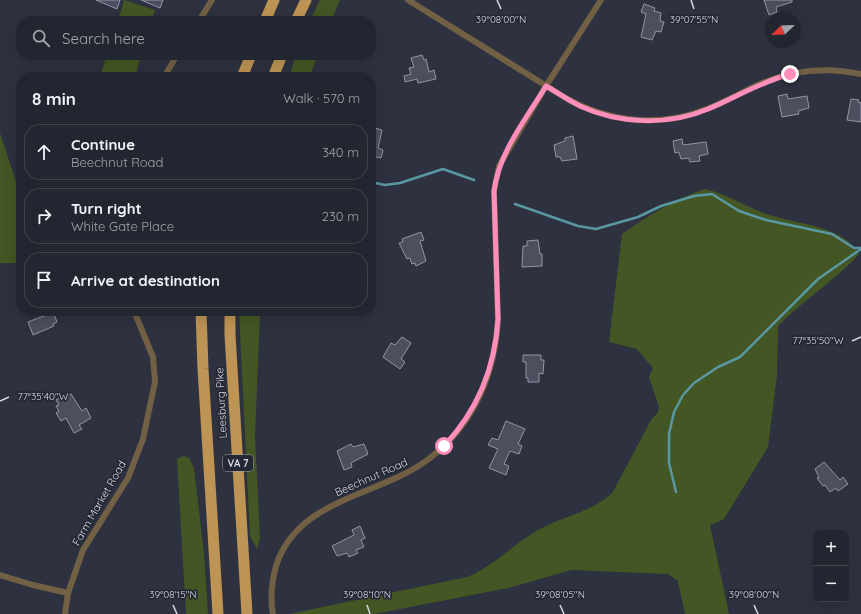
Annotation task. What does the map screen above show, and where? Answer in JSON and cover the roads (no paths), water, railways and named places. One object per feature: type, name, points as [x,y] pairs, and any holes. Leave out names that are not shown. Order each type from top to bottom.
[{"type":"highway","points":[[267,16],[274,0]]},
{"type":"highway","points":[[298,16],[306,0]]},
{"type":"highway","points":[[244,72],[249,60]]},
{"type":"highway","points":[[275,72],[280,60]]},
{"type":"highway","name":"Leesburg Pike","points":[[201,316],[218,614]]},
{"type":"highway","name":"Leesburg Pike","points":[[230,316],[247,614]]},
{"type":"street","points":[[202,16],[212,0]]},
{"type":"street","points":[[408,0],[569,100],[596,112],[627,119],[659,120],[685,116],[706,110],[761,83],[790,74],[818,70],[838,70],[861,74]]},
{"type":"street","name":"Beechnut Road","points":[[273,614],[273,582],[278,561],[292,537],[301,526],[323,510],[398,478],[430,458],[456,433],[476,405],[490,371],[497,337],[498,319],[494,191],[495,178],[504,155],[600,0]]},
{"type":"street","points":[[167,72],[174,60]]},
{"type":"street","name":"Farm Market Road","points":[[65,614],[68,593],[83,550],[128,478],[143,439],[155,382],[153,357],[136,316]]},
{"type":"street","points":[[0,575],[33,585],[68,593]]},
{"type":"waterway","points":[[376,183],[385,185],[400,183],[443,169],[474,180]]},
{"type":"waterway","points":[[515,204],[578,226],[596,229],[638,217],[661,206],[694,196],[712,194],[739,211],[766,220],[832,234],[854,248],[861,248]]},
{"type":"waterway","points":[[676,492],[669,463],[669,434],[674,412],[683,395],[694,383],[718,367],[740,357],[818,279],[861,249]]}]
